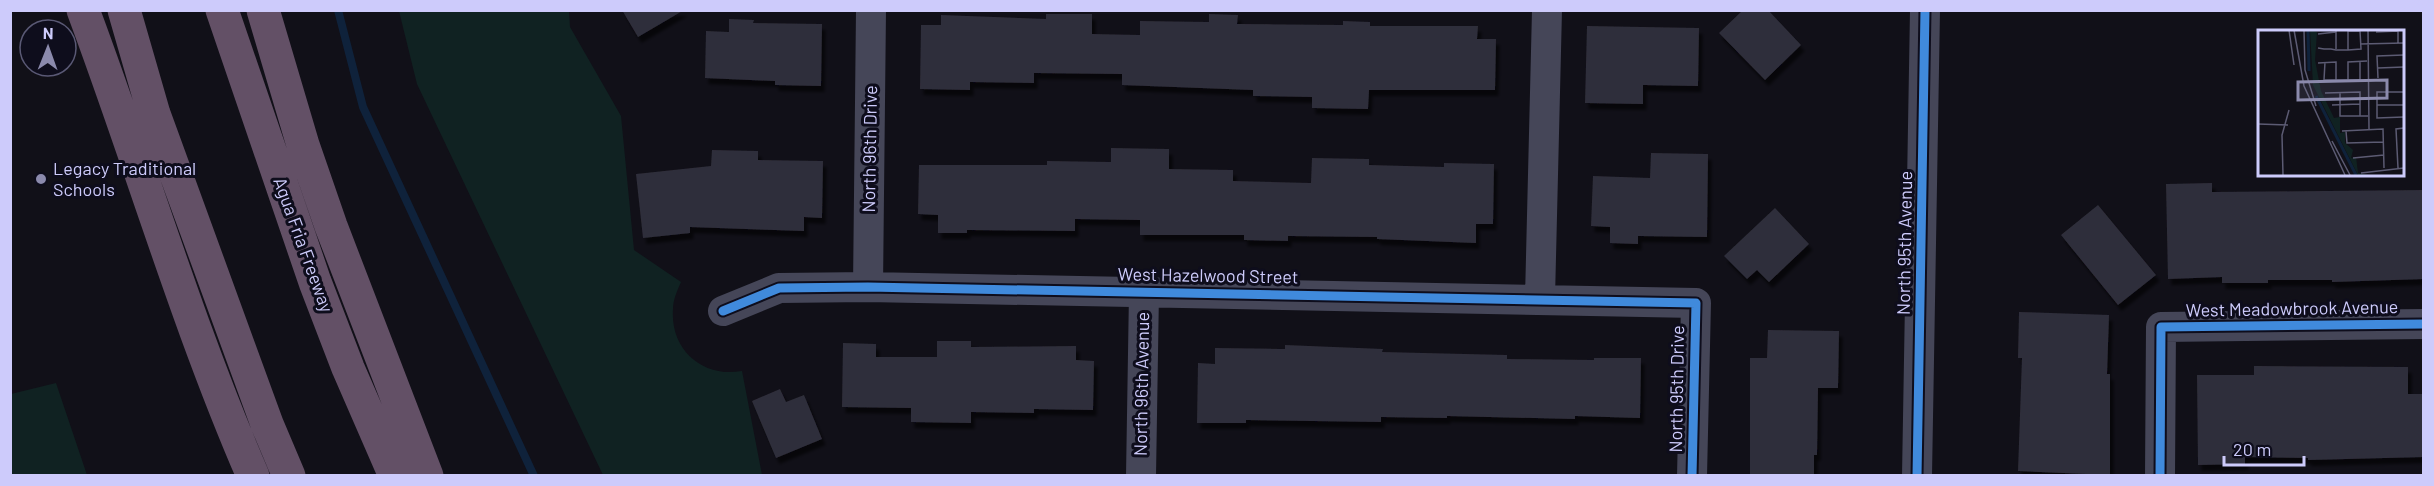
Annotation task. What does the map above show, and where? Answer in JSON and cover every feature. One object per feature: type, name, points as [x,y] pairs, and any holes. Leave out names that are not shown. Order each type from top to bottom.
[{"type":"highway","points":[[83,10],[229,421],[253,476]]},
{"type":"highway","points":[[124,10],[154,114],[267,424],[289,476]]},
{"type":"highway","name":"Agua Fria Freeway","points":[[222,10],[315,282],[348,368],[395,476]]},
{"type":"highway","points":[[263,10],[303,145],[331,226],[427,476]]},
{"type":"street","name":"North 96th Drive","points":[[868,287],[872,10]]},
{"type":"street","points":[[1540,298],[1547,10]]},
{"type":"street","name":"North 95th Avenue","points":[[1917,476],[1925,10]]},
{"type":"street","name":"West Hazelwood Street","points":[[723,311],[779,288],[868,287],[1540,298],[1696,303]]},
{"type":"street","name":"North 96th Avenue","points":[[1141,476],[1144,292]]},
{"type":"street","name":"North 95th Drive","points":[[1692,476],[1696,303]]},
{"type":"street","name":"West Meadowbrook Avenue","points":[[2160,476],[2161,327],[2424,324]]},
{"type":"shaded area","points":[[399,11],[569,11],[570,27],[621,116],[634,250],[681,282],[674,299],[673,309],[677,337],[683,348],[692,358],[714,370],[742,371],[762,475],[603,475],[417,84]]},
{"type":"shaded area","points":[[56,383],[87,475],[11,475],[11,394]]},
{"type":"building","points":[[622,10],[684,10],[638,37]]},
{"type":"building","points":[[1743,10],[1768,10],[1801,45],[1765,80],[1719,33]]},
{"type":"building","points":[[1046,14],[1092,14],[1092,34],[1140,35],[1140,21],[1209,22],[1209,14],[1238,15],[1237,24],[1343,25],[1343,21],[1370,22],[1370,26],[1478,26],[1477,39],[1496,39],[1495,90],[1369,90],[1368,109],[1312,108],[1312,97],[1253,96],[1253,90],[1122,85],[1122,74],[1034,73],[1034,83],[970,82],[970,90],[920,89],[921,25],[941,25],[941,15],[1046,19]]},
{"type":"building","points":[[729,19],[754,20],[753,23],[822,24],[821,86],[775,85],[775,81],[705,78],[706,31],[729,32]]},
{"type":"building","points":[[1587,26],[1699,28],[1698,86],[1643,85],[1643,104],[1585,103]]},
{"type":"building","points":[[1111,148],[1169,149],[1169,169],[1233,170],[1233,181],[1311,183],[1312,158],[1369,159],[1369,165],[1444,167],[1444,163],[1494,164],[1493,224],[1476,224],[1476,243],[1377,239],[1377,237],[1288,236],[1288,241],[1244,240],[1244,235],[1140,235],[1140,220],[1075,219],[1075,231],[967,230],[967,233],[938,233],[938,215],[918,214],[919,165],[1047,165],[1047,161],[1111,162]]},
{"type":"building","points":[[712,150],[758,151],[758,160],[823,161],[822,218],[804,217],[804,231],[690,227],[690,233],[643,238],[636,174],[711,166]]},
{"type":"building","points":[[1651,153],[1708,154],[1707,237],[1638,236],[1638,244],[1610,243],[1610,227],[1591,226],[1593,176],[1650,178]]},
{"type":"building","points":[[2212,183],[2212,192],[2424,190],[2424,279],[2332,282],[2332,280],[2268,280],[2268,283],[2222,283],[2222,277],[2168,279],[2166,184]]},
{"type":"building","points":[[2098,205],[2156,275],[2118,305],[2061,235]]},
{"type":"building","points":[[1775,208],[1809,244],[1769,282],[1757,270],[1747,279],[1724,256]]},
{"type":"building","points":[[2019,312],[2109,315],[2107,374],[2110,374],[2110,475],[2018,471],[2022,358],[2018,358]]},
{"type":"building","points":[[1768,330],[1839,331],[1838,388],[1818,388],[1817,455],[1814,455],[1814,476],[1750,476],[1750,358],[1767,358]]},
{"type":"building","points":[[937,341],[971,341],[971,347],[1076,346],[1076,360],[1094,361],[1093,410],[1034,409],[1034,413],[971,412],[971,423],[911,422],[911,408],[842,407],[843,343],[876,344],[876,357],[937,357]]},
{"type":"building","points":[[1285,345],[1383,349],[1382,352],[1507,355],[1507,359],[1641,358],[1640,418],[1447,416],[1447,418],[1381,417],[1381,422],[1246,420],[1246,423],[1197,423],[1198,363],[1215,364],[1215,348],[1285,349]]},
{"type":"building","points":[[2254,366],[2408,367],[2408,394],[2424,394],[2424,457],[2308,460],[2308,458],[2245,457],[2245,464],[2198,465],[2197,375],[2254,375]]},
{"type":"building","points":[[780,389],[786,402],[804,395],[822,439],[776,458],[752,401]]},
{"type":"waterway","points":[[338,10],[363,107],[534,476]]},
{"type":"cycle path","points":[[1917,476],[1925,10]]},
{"type":"cycle path","points":[[723,311],[779,288],[868,287],[1696,303],[1692,476]]},
{"type":"cycle path","points":[[2160,476],[2161,327],[2424,324]]},
{"type":"place","name":"Legacy Traditional Schools","points":[[41,179]]}]
